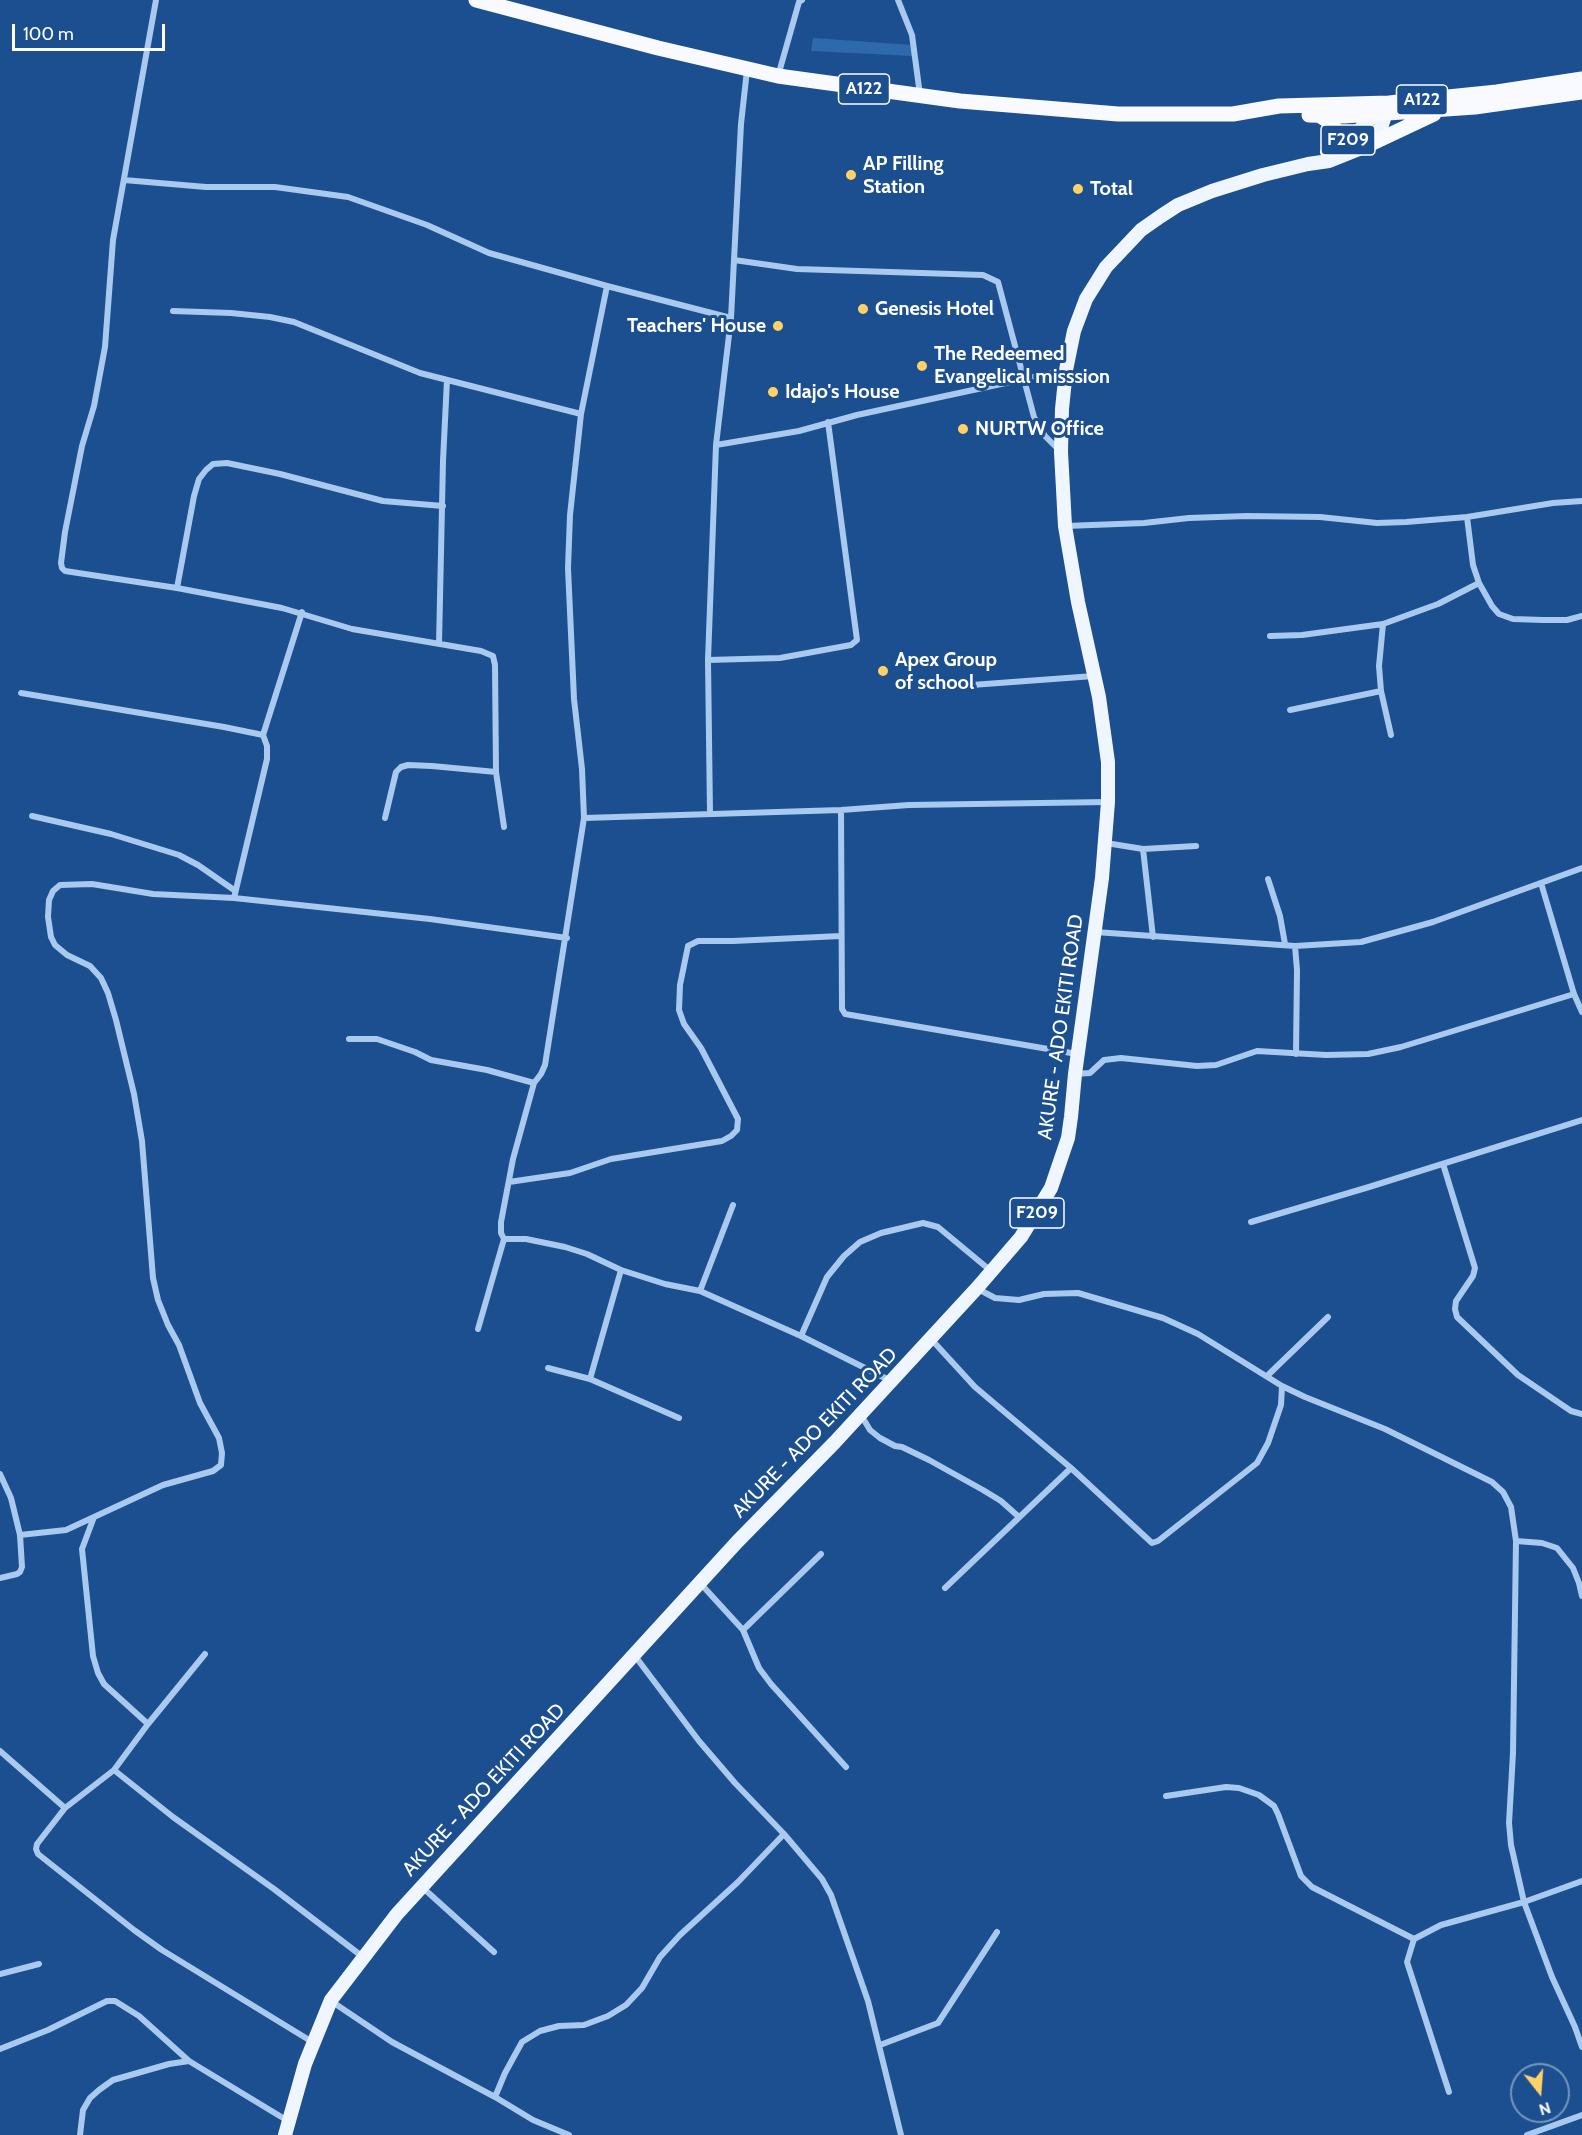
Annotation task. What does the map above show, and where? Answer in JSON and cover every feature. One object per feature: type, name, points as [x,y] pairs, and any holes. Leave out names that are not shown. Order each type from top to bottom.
[{"type":"highway","name":"A122","points":[[476,0],[778,76],[920,96],[1118,114],[1233,114],[1280,106],[1442,110],[1582,92]]},
{"type":"highway","name":"A122","points":[[1261,111],[1281,115],[1344,116],[1582,79]]},
{"type":"highway","points":[[1364,147],[1442,110]]},
{"type":"highway","points":[[1319,115],[1335,129],[1336,140],[1331,151]]},
{"type":"main road","name":"F209","points":[[1364,147],[1376,135],[1381,109]]},
{"type":"main road","name":"F209","points":[[1308,164],[1312,158],[1331,151],[1355,135],[1381,109]]},
{"type":"main road","name":"AKURE - ADO EKITI ROAD","points":[[285,2135],[314,2043],[331,2000],[363,1957],[422,1886],[737,1542],[860,1415],[991,1272],[1020,1237],[1051,1188],[1068,1137],[1106,843],[1108,802],[1108,762],[1095,676],[1078,602],[1065,526],[1061,452],[1062,409],[1070,348],[1080,314],[1094,284],[1121,249],[1141,230],[1178,205],[1212,191],[1308,164],[1342,157],[1364,147]]},
{"type":"street","points":[[156,0],[113,240],[105,347],[94,406],[82,446],[61,563],[65,571],[177,588],[302,612],[352,629],[481,651],[492,656],[495,665],[496,772],[504,827]]},
{"type":"street","points":[[778,76],[799,2],[802,0]]},
{"type":"street","points":[[898,0],[912,35],[920,96]]},
{"type":"street","points":[[710,814],[708,660],[716,445],[730,318],[741,124],[747,69]]},
{"type":"street","points":[[124,180],[206,187],[275,187],[348,197],[427,225],[489,253],[730,318]]},
{"type":"street","points":[[734,260],[797,269],[983,275],[998,282],[1034,417],[1045,436],[1061,452]]},
{"type":"street","points":[[478,1329],[504,1239],[501,1233],[501,1222],[513,1159],[534,1083],[545,1065],[567,938],[584,818],[582,769],[574,699],[568,568],[570,515],[581,414],[608,286]]},
{"type":"street","points":[[173,311],[240,314],[294,322],[420,373],[581,414]]},
{"type":"street","points":[[716,445],[799,431],[1066,370]]},
{"type":"street","points":[[439,644],[447,380]]},
{"type":"street","points":[[708,660],[780,658],[851,645],[857,640],[828,423]]},
{"type":"street","points":[[177,588],[194,496],[199,479],[213,464],[227,463],[280,474],[383,501],[442,506]]},
{"type":"street","points":[[1065,526],[1247,516],[1320,517],[1377,523],[1407,522],[1467,517],[1553,503],[1582,501]]},
{"type":"street","points":[[1467,517],[1473,565],[1479,583],[1498,614],[1513,618],[1543,620],[1567,620],[1582,616]]},
{"type":"street","points":[[1270,636],[1312,634],[1383,624],[1437,604],[1479,583]]},
{"type":"street","points":[[234,898],[234,890],[267,759],[267,746],[263,735],[302,612]]},
{"type":"street","points":[[1383,624],[1379,666],[1381,691],[1392,735]]},
{"type":"street","points":[[931,688],[1095,676]]},
{"type":"street","points":[[1290,710],[1381,691]]},
{"type":"street","points":[[21,693],[263,735]]},
{"type":"street","points":[[385,819],[396,772],[401,767],[432,766],[496,772]]},
{"type":"street","points":[[584,818],[841,810],[909,805],[1108,802]]},
{"type":"street","points":[[841,810],[843,1009],[845,1014],[1077,1054]]},
{"type":"street","points":[[32,816],[111,834],[179,855],[234,890]]},
{"type":"street","points":[[1106,843],[1143,849],[1196,846]]},
{"type":"street","points":[[1143,849],[1153,937]]},
{"type":"street","points":[[1093,932],[1295,946],[1361,942],[1433,922],[1582,868]]},
{"type":"street","points":[[1268,879],[1280,916],[1285,945]]},
{"type":"street","points":[[20,1535],[66,1530],[163,1485],[213,1471],[221,1465],[222,1453],[219,1438],[200,1403],[182,1353],[158,1300],[153,1278],[142,1141],[134,1094],[108,993],[101,978],[90,966],[67,955],[55,945],[51,937],[48,917],[49,900],[53,891],[60,885],[75,883],[153,894],[234,898],[430,919],[567,938]]},
{"type":"street","points":[[1541,883],[1574,994],[1582,1012]]},
{"type":"street","points":[[508,1182],[570,1173],[611,1159],[722,1141],[731,1136],[737,1130],[738,1119],[702,1048],[684,1024],[679,1010],[680,985],[688,946],[698,941],[842,936]]},
{"type":"street","points":[[1295,946],[1296,1054]]},
{"type":"street","points":[[1075,1074],[1090,1073],[1100,1063],[1109,1059],[1216,1065],[1257,1051],[1296,1054],[1368,1054],[1401,1047],[1574,994]]},
{"type":"street","points":[[349,1039],[377,1039],[431,1060],[488,1070],[534,1083]]},
{"type":"street","points":[[1251,1222],[1582,1120]]},
{"type":"street","points":[[1443,1164],[1475,1268],[1473,1276],[1456,1301],[1457,1317],[1518,1375],[1571,1412],[1582,1414]]},
{"type":"street","points":[[700,1292],[733,1205]]},
{"type":"street","points":[[801,1336],[827,1277],[844,1256],[860,1242],[881,1233],[923,1223],[939,1227],[991,1272]]},
{"type":"street","points":[[504,1239],[526,1239],[565,1247],[587,1254],[621,1270],[700,1292],[801,1336],[891,1382]]},
{"type":"street","points":[[590,1379],[621,1270]]},
{"type":"street","points":[[976,1288],[994,1298],[1019,1300],[1044,1294],[1078,1293],[1163,1318],[1198,1334],[1282,1386],[1385,1429],[1492,1482],[1503,1492],[1511,1507],[1516,1541],[1513,1753],[1509,1823],[1511,1845],[1524,1902],[1552,1977],[1582,2047]]},
{"type":"street","points":[[1267,1376],[1328,1317]]},
{"type":"street","points":[[931,1339],[975,1387],[1071,1468],[1146,1540],[1152,1543],[1158,1542],[1257,1463],[1268,1443],[1281,1405],[1282,1386]]},
{"type":"street","points":[[548,1368],[590,1379],[680,1418]]},
{"type":"street","points":[[860,1415],[870,1430],[880,1438],[929,1460],[983,1490],[1001,1501],[1019,1517]]},
{"type":"street","points":[[945,1588],[1071,1468]]},
{"type":"street","points":[[0,1474],[10,1498],[20,1535],[22,1568],[17,1574],[0,1578]]},
{"type":"street","points":[[94,1517],[82,1549],[89,1625],[98,1673],[104,1684],[120,1701],[148,1724]]},
{"type":"street","points":[[1516,1541],[1542,1543],[1557,1548],[1573,1568],[1582,1596]]},
{"type":"street","points":[[743,1630],[821,1554]]},
{"type":"street","points":[[700,1583],[743,1630],[759,1668],[771,1684],[846,1767]]},
{"type":"street","points":[[205,1654],[114,1770],[66,1808],[37,1844],[38,1854],[162,1950],[314,2043]]},
{"type":"street","points":[[634,1656],[699,1741],[784,1834],[822,1879],[831,1895],[868,2001],[901,2135]]},
{"type":"street","points":[[0,1751],[66,1808]]},
{"type":"street","points":[[114,1770],[180,1823],[265,1882],[363,1957]]},
{"type":"street","points":[[1166,1796],[1226,1787],[1239,1788],[1260,1795],[1274,1806],[1301,1876],[1312,1887],[1414,1939]]},
{"type":"street","points":[[495,2097],[522,2042],[540,2031],[560,2026],[584,2025],[608,2016],[626,2005],[642,1988],[666,1950],[738,1882],[784,1834]]},
{"type":"street","points":[[1449,2092],[1407,1962],[1414,1939],[1442,1925],[1524,1902],[1582,1881]]},
{"type":"street","points":[[422,1886],[494,1952]]},
{"type":"street","points":[[879,2045],[938,2023],[997,1932]]},
{"type":"street","points":[[0,1974],[39,1964]]},
{"type":"street","points":[[331,2000],[392,2042],[533,2120],[568,2135]]},
{"type":"street","points":[[0,2049],[48,2030],[107,2001],[115,2001],[139,2016],[189,2061],[288,2121]]},
{"type":"street","points":[[80,2135],[83,2110],[90,2098],[113,2080],[169,2064],[189,2061]]},
{"type":"street","points":[[1527,2135],[1582,2115]]},
{"type":"shaded area","points":[[813,38],[913,45],[912,56],[811,51]]},
{"type":"place","name":"AP Filling Station","points":[[851,175]]},
{"type":"place","name":"Total","points":[[1078,189]]},
{"type":"place","name":"Genesis Hotel","points":[[863,309]]},
{"type":"place","name":"Teachers' House","points":[[778,326]]},
{"type":"place","name":"The Redeemed Evangelical misssion","points":[[922,366]]},
{"type":"place","name":"Idajo's House","points":[[773,392]]},
{"type":"place","name":"NURTW Office","points":[[963,429]]},
{"type":"place","name":"Apex Group of school","points":[[883,671]]}]
